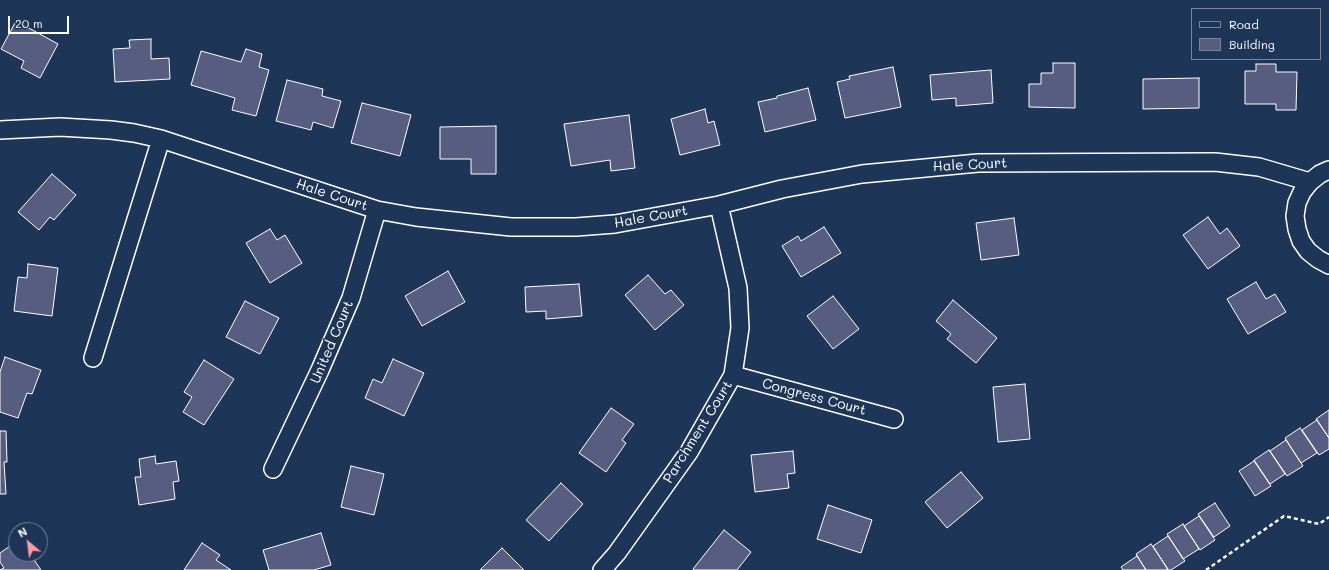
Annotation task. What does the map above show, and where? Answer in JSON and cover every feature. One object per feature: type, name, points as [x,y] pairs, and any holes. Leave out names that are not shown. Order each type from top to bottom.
[{"type":"street","name":"Hale Court","points":[[0,130],[60,127],[112,130],[161,139],[377,210],[511,227],[576,227],[615,224],[719,205],[782,189],[862,174],[978,163],[1215,162],[1259,167],[1310,182]]},
{"type":"street","points":[[93,358],[161,139]]},
{"type":"street","points":[[1329,170],[1320,174],[1310,182],[1302,192],[1297,203],[1295,216],[1301,241],[1308,251],[1329,265]]},
{"type":"street","name":"Parchment Court","points":[[602,570],[617,553],[689,452],[734,375],[740,328],[738,288],[719,205]]},
{"type":"street","name":"United Court","points":[[273,469],[320,370],[351,298],[377,210]]},
{"type":"street","name":"Congress Court","points":[[734,375],[894,419]]},
{"type":"path","points":[[1206,570],[1284,516],[1319,524],[1329,517]]},
{"type":"building","points":[[16,21],[58,44],[40,78],[21,68],[24,61],[1,49]]},
{"type":"building","points":[[151,39],[151,59],[169,58],[170,79],[115,82],[113,49],[130,48],[129,40]]},
{"type":"building","points":[[246,49],[262,54],[259,67],[269,70],[256,116],[232,110],[235,98],[191,85],[201,51],[241,62]]},
{"type":"building","points":[[1053,63],[1075,63],[1075,108],[1029,107],[1029,84],[1041,84],[1041,73],[1053,73]]},
{"type":"building","points":[[1256,64],[1276,64],[1276,72],[1297,72],[1296,110],[1276,110],[1276,104],[1245,104],[1245,71],[1256,71]]},
{"type":"building","points":[[893,67],[901,107],[845,118],[837,82],[850,79],[849,76]]},
{"type":"building","points":[[991,70],[993,103],[956,106],[956,98],[932,100],[930,75]]},
{"type":"building","points":[[1199,78],[1199,108],[1143,109],[1143,79]]},
{"type":"building","points":[[287,80],[323,89],[322,96],[341,101],[333,128],[313,122],[311,130],[276,121]]},
{"type":"building","points":[[808,88],[816,120],[765,132],[758,102],[777,98],[777,96]]},
{"type":"building","points":[[362,103],[411,115],[400,156],[351,143]]},
{"type":"building","points":[[705,109],[708,123],[714,121],[720,145],[680,155],[671,119]]},
{"type":"building","points":[[629,115],[635,168],[611,171],[610,160],[571,166],[564,124]]},
{"type":"building","points":[[496,126],[496,174],[471,174],[471,159],[440,159],[440,127]]},
{"type":"building","points":[[52,174],[76,195],[54,220],[50,217],[39,230],[18,212]]},
{"type":"building","points":[[1208,217],[1220,234],[1227,228],[1240,246],[1208,269],[1183,235]]},
{"type":"building","points":[[1014,218],[1019,255],[981,260],[976,223]]},
{"type":"building","points":[[824,227],[841,253],[801,277],[782,246],[798,236],[801,241]]},
{"type":"building","points":[[270,229],[277,240],[285,235],[302,263],[270,283],[246,243]]},
{"type":"building","points":[[28,264],[58,268],[52,316],[14,311],[18,277],[27,278]]},
{"type":"building","points":[[448,271],[465,302],[422,326],[405,296]]},
{"type":"building","points":[[648,275],[665,294],[671,290],[684,305],[655,330],[625,295]]},
{"type":"building","points":[[1256,282],[1266,299],[1275,294],[1286,312],[1248,334],[1227,299]]},
{"type":"building","points":[[579,284],[582,316],[546,319],[546,311],[526,312],[525,287]]},
{"type":"building","points":[[833,296],[859,329],[833,349],[807,316]]},
{"type":"building","points":[[953,300],[997,338],[976,363],[947,339],[951,334],[936,321]]},
{"type":"building","points":[[245,301],[279,318],[260,354],[226,337]]},
{"type":"building","points":[[5,357],[41,370],[32,394],[27,393],[18,418],[0,412],[0,372]]},
{"type":"building","points":[[393,359],[424,373],[404,416],[365,398],[373,379],[382,383]]},
{"type":"building","points":[[204,360],[234,379],[204,425],[183,412],[192,397],[184,392]]},
{"type":"building","points":[[1025,384],[1030,439],[998,442],[993,387]]},
{"type":"building","points":[[611,408],[634,424],[622,440],[626,443],[606,472],[579,453]]},
{"type":"building","points":[[1329,410],[1329,438],[1316,419]]},
{"type":"building","points":[[1317,420],[1329,438],[1329,449],[1319,455],[1302,430]]},
{"type":"building","points":[[1300,428],[1317,453],[1301,463],[1285,438]]},
{"type":"building","points":[[0,431],[6,431],[7,462],[4,462],[6,494],[0,494]]},
{"type":"building","points":[[1286,440],[1303,466],[1287,476],[1270,451]]},
{"type":"building","points":[[1269,450],[1285,474],[1270,484],[1254,460]]},
{"type":"building","points":[[793,451],[795,473],[787,474],[789,488],[755,492],[751,455]]},
{"type":"building","points":[[155,456],[156,464],[176,461],[179,481],[173,482],[175,499],[139,505],[135,477],[141,477],[139,459]]},
{"type":"building","points":[[1254,461],[1271,486],[1255,496],[1239,471]]},
{"type":"building","points":[[351,466],[384,474],[374,515],[341,507]]},
{"type":"building","points":[[961,472],[983,498],[947,528],[925,502]]},
{"type":"building","points":[[561,483],[583,504],[549,541],[526,520]]},
{"type":"building","points":[[1215,503],[1230,526],[1214,537],[1198,514]]},
{"type":"building","points":[[828,505],[872,520],[861,553],[817,539]]},
{"type":"building","points":[[1199,516],[1215,540],[1200,550],[1184,526]]},
{"type":"building","points":[[1183,524],[1199,549],[1183,559],[1167,534]]},
{"type":"building","points":[[724,530],[751,552],[737,570],[694,570],[693,569]]},
{"type":"building","points":[[321,533],[331,565],[314,570],[269,570],[263,550]]},
{"type":"building","points":[[1168,536],[1185,561],[1171,570],[1168,570],[1153,546]]},
{"type":"building","points":[[202,543],[220,555],[216,560],[231,570],[184,570]]},
{"type":"building","points":[[1151,544],[1168,569],[1146,570],[1136,554]]},
{"type":"building","points":[[8,548],[8,562],[36,562],[41,570],[0,570],[4,568],[0,562],[0,553]]},
{"type":"building","points":[[502,548],[524,570],[480,570]]},
{"type":"building","points":[[1137,556],[1146,570],[1123,570],[1121,567]]}]
